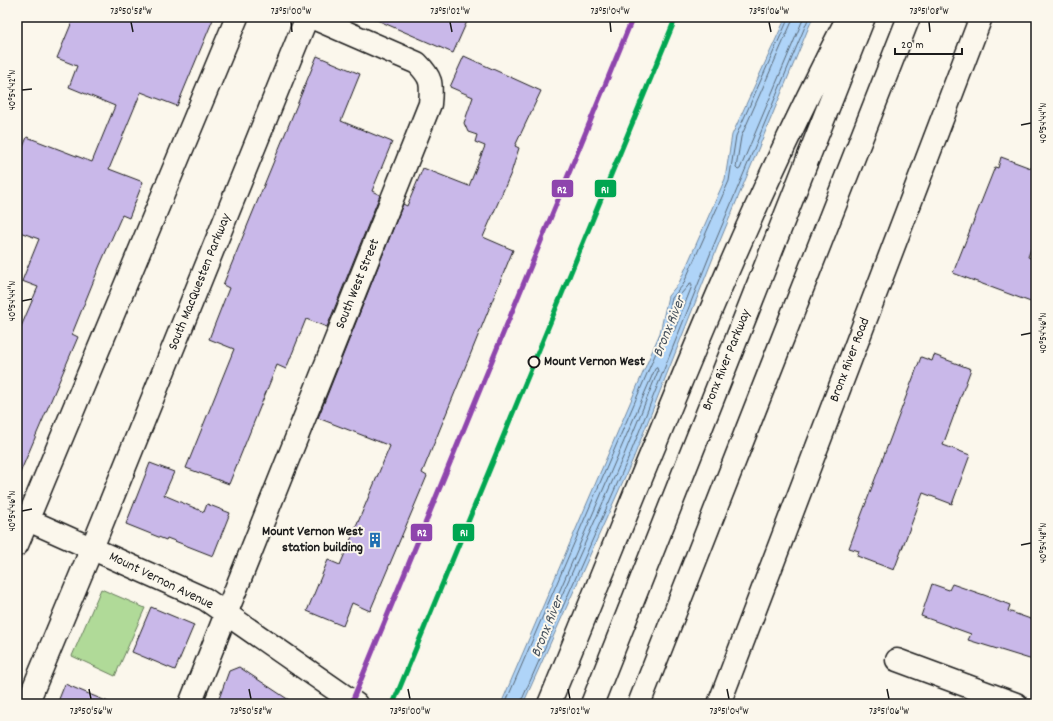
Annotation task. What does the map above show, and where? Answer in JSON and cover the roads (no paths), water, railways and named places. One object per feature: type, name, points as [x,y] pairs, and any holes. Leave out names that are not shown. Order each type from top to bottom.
[{"type":"main road","points":[[17,545],[22,517],[237,17]]},
{"type":"main road","name":"South MacQuesten Parkway","points":[[27,704],[92,548],[307,17]]},
{"type":"main road","name":"South West Street","points":[[190,704],[430,104],[431,90],[428,75],[417,63],[311,17]]},
{"type":"main road","points":[[549,704],[644,469],[745,230],[793,125],[848,17]]},
{"type":"main road","name":"Bronx River Parkway","points":[[592,704],[864,17]]},
{"type":"main road","points":[[639,704],[909,17]]},
{"type":"main road","name":"Bronx River Road","points":[[719,704],[982,17]]},
{"type":"main road","name":"Mount Vernon Avenue","points":[[22,517],[205,599],[356,704]]},
{"type":"main road","points":[[897,660],[1016,704]]},
{"type":"water","name":"Bronx River","points":[[786,17],[813,17],[717,248],[633,459],[523,704],[501,704],[660,333],[668,296],[679,283],[725,179],[732,135]]},
{"type":"place","name":"Mount Vernon West","points":[[534,362]]},
{"type":"place","name":"Mount Vernon West station building","points":[[375,540]]}]
